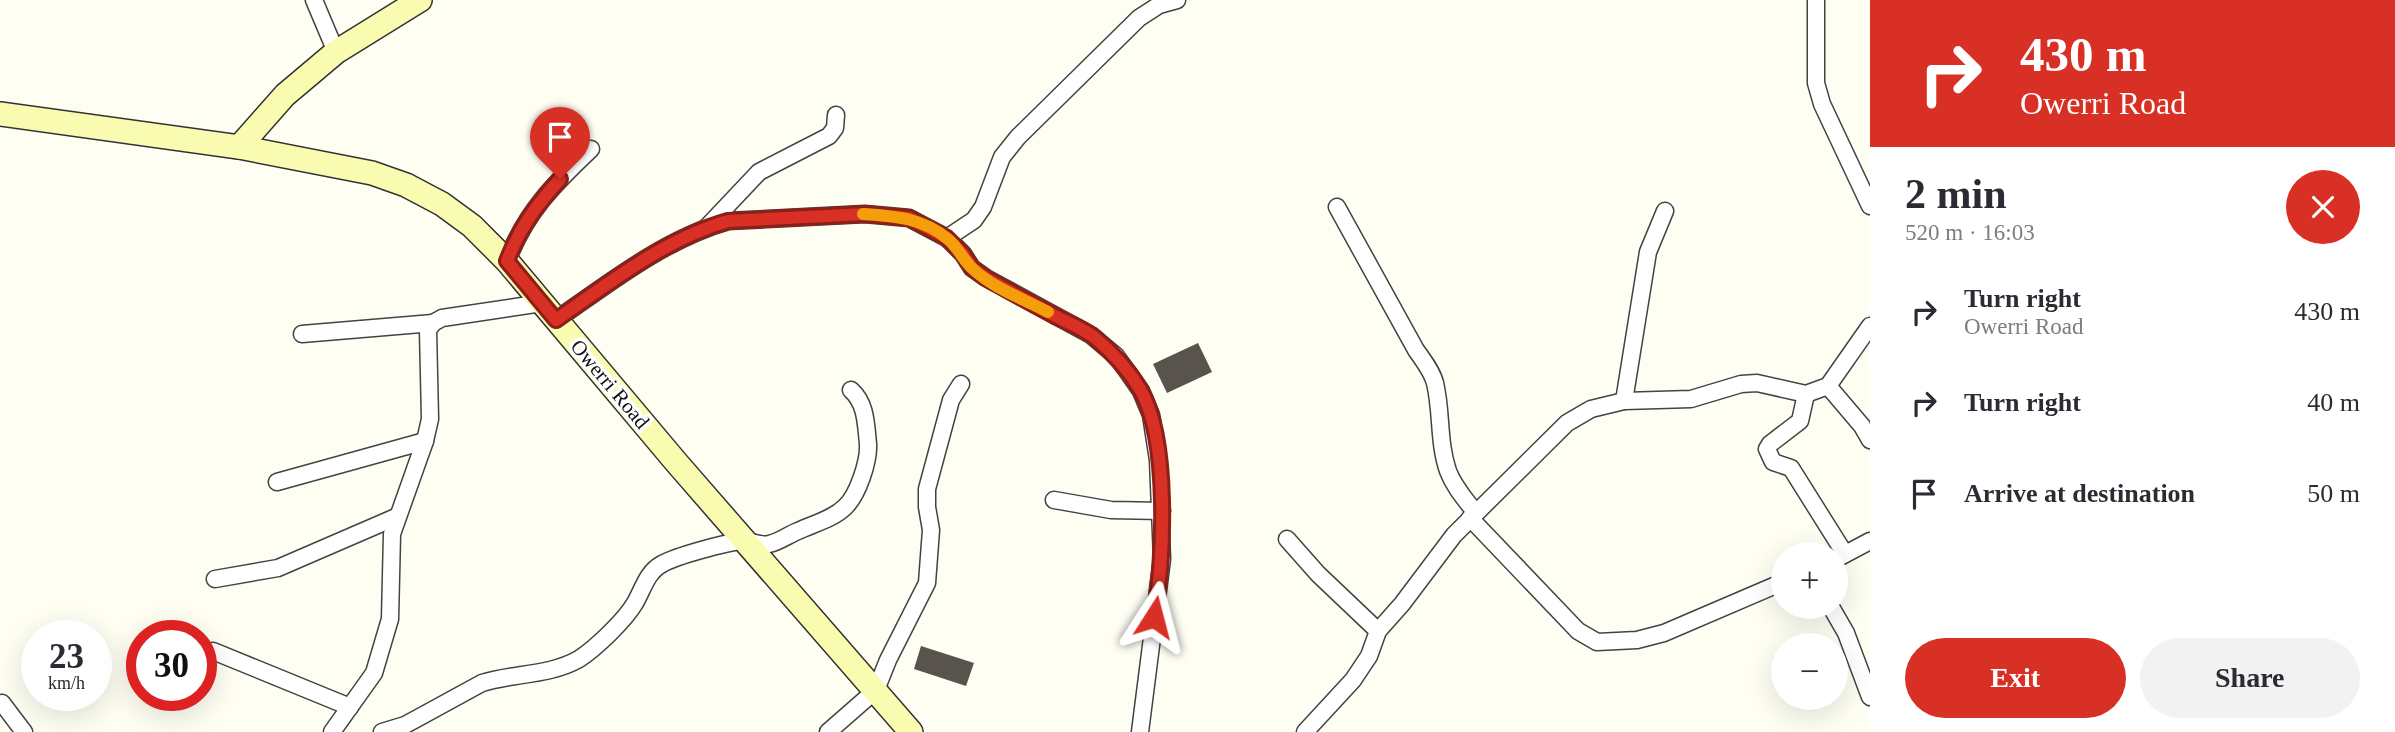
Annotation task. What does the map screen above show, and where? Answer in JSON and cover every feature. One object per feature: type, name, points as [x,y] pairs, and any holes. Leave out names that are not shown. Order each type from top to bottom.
[{"type":"main road","points":[[239,148],[285,95],[336,52],[420,0]]},
{"type":"main road","name":"Owerri Road","points":[[0,114],[239,148],[372,173],[406,185],[452,211],[472,226],[507,261],[911,732]]},
{"type":"street","points":[[314,0],[336,52]]},
{"type":"street","points":[[947,238],[974,220],[983,207],[1002,157],[1018,137],[1139,18],[1159,5],[1177,0]]},
{"type":"street","points":[[1816,0],[1816,83],[1822,104],[1870,206]]},
{"type":"street","points":[[707,227],[759,172],[829,136],[835,128],[836,115]]},
{"type":"street","points":[[507,261],[515,239],[531,212],[591,149]]},
{"type":"street","points":[[1337,207],[1416,350],[1431,372],[1435,383],[1443,450],[1456,487],[1472,515],[1578,631],[1597,642],[1637,640],[1664,633],[1771,587]]},
{"type":"street","points":[[1624,401],[1648,252],[1665,211]]},
{"type":"street","points":[[302,334],[433,323],[442,318],[549,312],[707,227],[728,221],[865,214],[909,218],[947,238],[979,273],[1091,335],[1128,370],[1141,391],[1151,415],[1162,511],[1161,570],[1140,732]]},
{"type":"street","points":[[332,732],[374,673],[390,619],[391,534],[425,441],[430,419],[428,330],[433,323]]},
{"type":"street","points":[[1305,732],[1353,680],[1369,656],[1378,631],[1472,515],[1567,423],[1591,409],[1624,401],[1691,399],[1741,384],[1757,383],[1806,394],[1828,386],[1870,326]]},
{"type":"street","points":[[828,732],[876,690],[927,583],[931,530],[927,489],[951,400],[961,384]]},
{"type":"street","points":[[1828,386],[1862,426],[1870,440]]},
{"type":"street","points":[[382,732],[405,725],[482,683],[528,676],[579,659],[602,640],[634,604],[648,577],[660,565],[682,556],[745,541],[761,545],[773,543],[825,520],[846,507],[862,479],[868,448],[864,412],[859,397],[850,390]]},
{"type":"street","points":[[1806,394],[1800,421],[1767,449],[1773,462],[1791,468],[1832,542]]},
{"type":"street","points":[[277,482],[425,441]]},
{"type":"street","points":[[1054,500],[1111,510],[1162,511]]},
{"type":"street","points":[[215,579],[278,569],[396,517]]},
{"type":"street","points":[[1287,539],[1378,631]]},
{"type":"street","points":[[1848,553],[1870,541]]},
{"type":"street","points":[[1838,619],[1863,664],[1870,697]]},
{"type":"street","points":[[217,653],[350,707]]},
{"type":"street","points":[[2,703],[24,732]]},
{"type":"building","points":[[1198,343],[1212,372],[1167,393],[1153,364]]},
{"type":"building","points":[[921,646],[974,663],[966,686],[914,669]]},
{"type":"slow traffic","points":[[863,214],[909,218],[929,227],[947,238],[972,268],[986,278],[1048,312]]},
{"type":"route","points":[[560,179],[531,212],[515,239],[507,261],[556,320],[662,250],[707,227],[728,221],[865,214],[909,218],[929,227],[947,238],[972,268],[986,278],[1091,335],[1128,370],[1151,415],[1162,511],[1162,559],[1154,617]]}]
